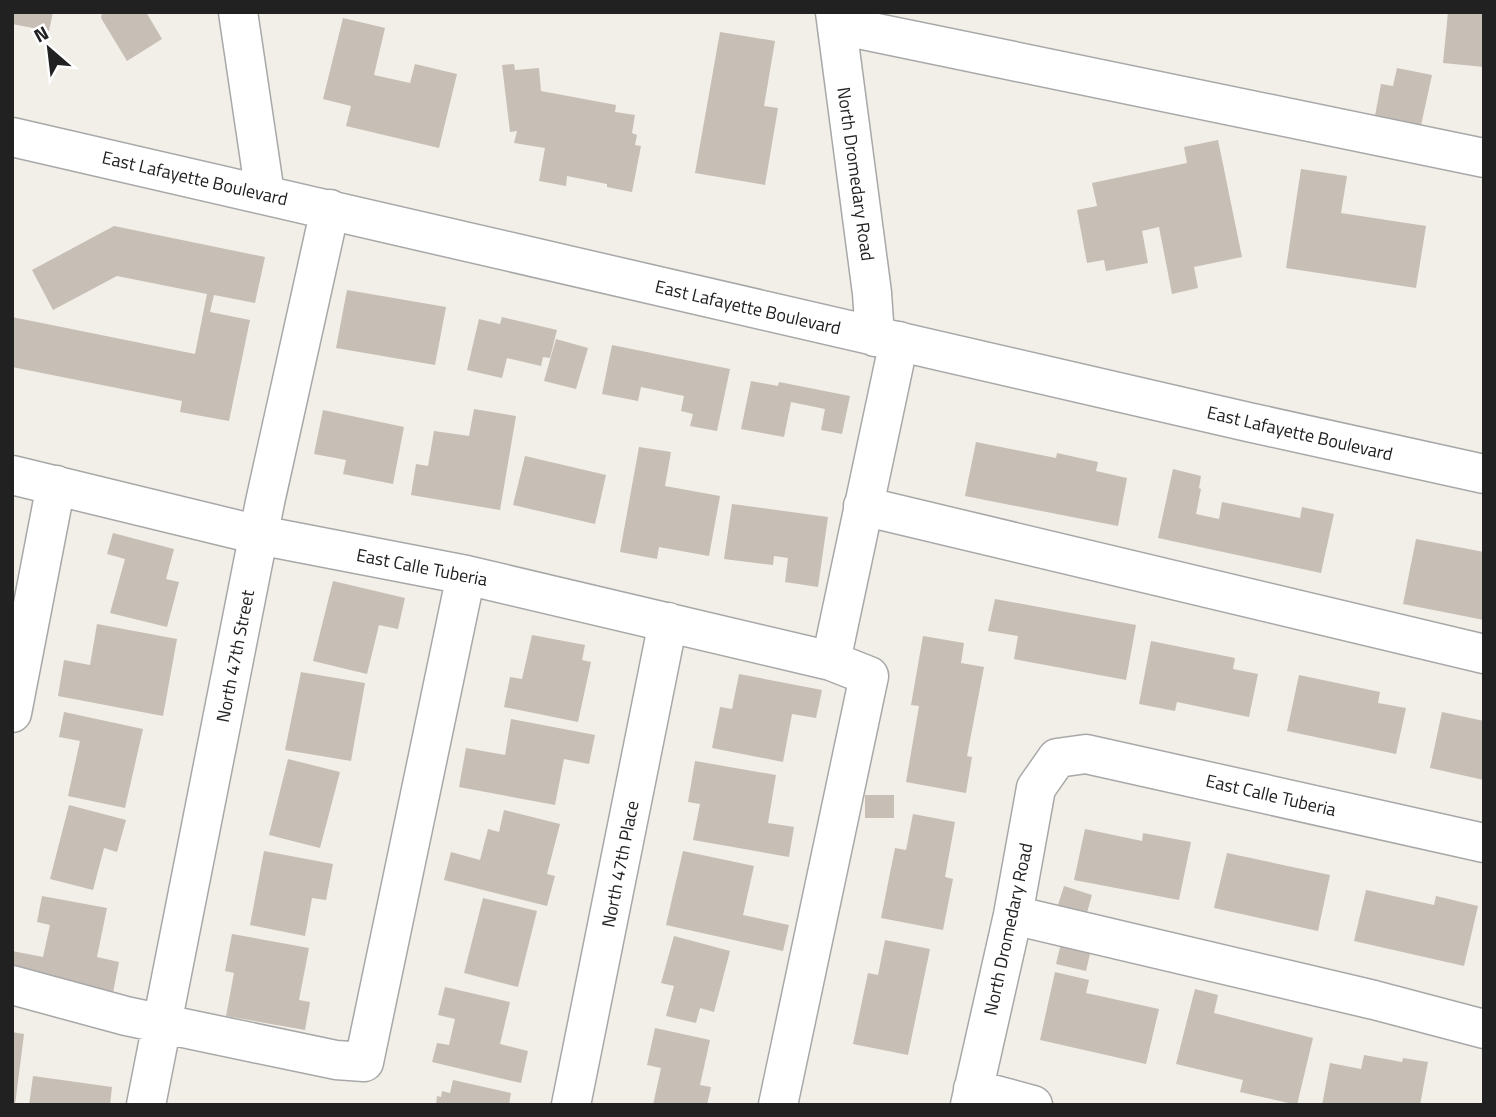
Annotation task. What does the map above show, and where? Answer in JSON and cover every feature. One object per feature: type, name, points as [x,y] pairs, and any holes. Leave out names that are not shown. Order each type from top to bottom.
[{"type":"street","points":[[238,12],[265,194]]},
{"type":"street","points":[[836,20],[853,28],[1484,158]]},
{"type":"street","name":"North Dromedary Road","points":[[836,20],[872,293],[887,339]]},
{"type":"street","name":"East Lafayette Boulevard","points":[[12,137],[1484,474]]},
{"type":"street","name":"North 47th Street","points":[[146,1105],[259,535],[330,209]]},
{"type":"street","points":[[831,661],[863,506],[887,339]]},
{"type":"street","name":"East Calle Tuberia","points":[[12,475],[259,535],[466,575],[668,622],[831,661],[869,676],[778,1105]]},
{"type":"street","points":[[12,713],[56,485]]},
{"type":"street","points":[[863,506],[1484,654]]},
{"type":"street","points":[[12,985],[126,1016],[336,1060],[364,1062],[466,575]]},
{"type":"street","name":"North 47th Place","points":[[571,1105],[668,622]]},
{"type":"street","name":"East Calle Tuberia","points":[[1057,758],[1086,754],[1484,843]]},
{"type":"street","name":"North Dromedary Road","points":[[972,1097],[1013,915],[1036,788],[1057,758]]},
{"type":"street","points":[[1013,915],[1484,1029]]},
{"type":"street","points":[[972,1097],[1032,1105]]},
{"type":"building","points":[[12,12],[53,12],[49,31],[12,24]]},
{"type":"building","points":[[102,12],[146,12],[162,39],[127,61],[101,18]]},
{"type":"building","points":[[1448,12],[1484,12],[1484,67],[1443,63]]},
{"type":"building","points":[[343,18],[385,28],[374,75],[410,83],[415,64],[457,74],[439,148],[346,126],[351,106],[323,99]]},
{"type":"building","points":[[720,32],[775,41],[764,106],[778,108],[765,185],[695,173]]},
{"type":"building","points":[[514,64],[515,70],[539,68],[541,91],[616,105],[615,112],[635,115],[632,133],[637,135],[635,145],[641,146],[632,192],[567,176],[566,186],[539,181],[545,148],[514,143],[517,131],[510,132],[502,65]]},
{"type":"building","points":[[1397,68],[1432,75],[1420,130],[1374,121],[1381,84],[1393,86]]},
{"type":"building","points":[[1218,140],[1242,257],[1194,267],[1198,288],[1172,294],[1159,227],[1142,231],[1148,263],[1106,271],[1104,260],[1087,263],[1077,210],[1097,206],[1092,183],[1187,163],[1184,147]]},
{"type":"building","points":[[1301,169],[1347,176],[1341,213],[1426,226],[1416,288],[1286,268]]},
{"type":"building","points":[[114,226],[265,257],[255,303],[214,295],[210,312],[250,320],[229,421],[180,412],[182,401],[12,367],[12,317],[195,354],[207,294],[117,276],[53,310],[32,270]]},
{"type":"building","points":[[347,290],[446,307],[435,365],[336,348]]},
{"type":"building","points":[[502,317],[557,330],[550,358],[543,357],[541,366],[507,358],[502,378],[467,370],[479,319],[500,324]]},
{"type":"building","points":[[556,339],[588,348],[576,389],[544,381]]},
{"type":"building","points":[[612,345],[730,369],[717,431],[690,426],[693,414],[681,411],[684,396],[641,387],[638,401],[602,394]]},
{"type":"building","points":[[751,381],[778,386],[779,382],[850,396],[842,434],[821,430],[825,409],[791,402],[784,437],[741,429]]},
{"type":"building","points":[[474,409],[516,416],[500,510],[411,495],[416,464],[428,466],[434,431],[469,436]]},
{"type":"building","points":[[323,410],[404,427],[393,484],[343,474],[346,460],[314,454]]},
{"type":"building","points":[[976,442],[1056,458],[1057,453],[1098,462],[1096,471],[1127,478],[1118,526],[965,496]]},
{"type":"building","points":[[639,447],[671,452],[665,486],[720,496],[709,556],[659,547],[657,559],[620,552]]},
{"type":"building","points":[[525,456],[606,475],[595,524],[513,505]]},
{"type":"building","points":[[1173,469],[1201,476],[1196,514],[1219,519],[1222,502],[1300,518],[1302,507],[1334,514],[1321,573],[1158,538]]},
{"type":"building","points":[[732,504],[828,517],[818,587],[785,582],[788,558],[774,556],[773,565],[724,559]]},
{"type":"building","points":[[113,533],[174,549],[166,579],[179,582],[167,627],[110,613],[125,559],[107,554]]},
{"type":"building","points":[[1416,539],[1484,552],[1484,620],[1403,604]]},
{"type":"building","points":[[333,581],[405,598],[398,629],[379,625],[367,674],[313,661]]},
{"type":"building","points":[[995,599],[1136,625],[1126,680],[1014,659],[1018,636],[988,631]]},
{"type":"building","points":[[97,624],[177,639],[163,716],[58,696],[64,660],[90,665]]},
{"type":"building","points":[[532,635],[585,645],[582,660],[591,662],[578,722],[504,707],[510,677],[522,679]]},
{"type":"building","points":[[923,636],[964,643],[961,663],[984,667],[967,756],[972,757],[966,793],[906,782],[919,706],[911,705]]},
{"type":"building","points":[[1151,641],[1235,658],[1233,669],[1258,674],[1249,717],[1177,702],[1175,711],[1139,704]]},
{"type":"building","points":[[301,672],[365,683],[351,761],[285,750]]},
{"type":"building","points":[[739,674],[822,690],[816,718],[792,714],[783,762],[712,748],[720,707],[732,709]]},
{"type":"building","points":[[1299,675],[1380,692],[1378,703],[1406,708],[1396,754],[1287,731]]},
{"type":"building","points":[[64,712],[143,729],[125,808],[68,796],[80,741],[59,737]]},
{"type":"building","points":[[1442,712],[1484,721],[1484,780],[1430,768]]},
{"type":"building","points":[[511,719],[595,735],[589,764],[564,759],[555,805],[459,787],[466,748],[505,755]]},
{"type":"building","points":[[288,759],[340,772],[320,848],[269,835]]},
{"type":"building","points":[[695,761],[776,775],[768,823],[794,827],[789,857],[693,840],[700,804],[688,802]]},
{"type":"building","points":[[865,795],[894,795],[894,818],[865,818]]},
{"type":"building","points":[[69,805],[126,820],[117,852],[104,848],[93,890],[50,879]]},
{"type":"building","points":[[504,810],[560,824],[547,874],[555,876],[547,906],[444,880],[451,852],[480,860],[488,829],[499,832]]},
{"type":"building","points":[[913,814],[955,822],[945,877],[953,879],[943,930],[881,918],[895,848],[906,850]]},
{"type":"building","points":[[1085,829],[1142,841],[1143,833],[1191,842],[1179,900],[1074,880]]},
{"type":"building","points":[[264,851],[333,864],[326,900],[312,898],[305,936],[250,925]]},
{"type":"building","points":[[683,851],[754,866],[743,915],[789,925],[783,951],[666,925]]},
{"type":"building","points":[[1227,853],[1330,875],[1318,931],[1214,908]]},
{"type":"building","points":[[1064,886],[1092,895],[1084,923],[1055,914]]},
{"type":"building","points":[[1366,890],[1434,905],[1436,896],[1478,906],[1464,966],[1354,941]]},
{"type":"building","points":[[42,896],[107,908],[97,957],[119,962],[112,998],[12,978],[12,951],[43,957],[50,925],[37,922]]},
{"type":"building","points":[[483,898],[537,911],[518,987],[464,973]]},
{"type":"building","points":[[232,934],[309,948],[299,1000],[310,1002],[305,1030],[226,1016],[234,973],[225,971]]},
{"type":"building","points":[[674,936],[730,951],[714,1012],[700,1008],[696,1023],[666,1016],[674,986],[661,983]]},
{"type":"building","points":[[1062,939],[1092,945],[1086,971],[1056,964]]},
{"type":"building","points":[[885,940],[930,949],[908,1055],[853,1044],[868,973],[878,975]]},
{"type":"building","points":[[1055,972],[1089,980],[1086,993],[1159,1009],[1146,1064],[1040,1040]]},
{"type":"building","points":[[445,987],[510,1002],[500,1044],[528,1051],[521,1083],[432,1062],[437,1043],[449,1045],[455,1019],[438,1015]]},
{"type":"building","points":[[1195,989],[1218,995],[1214,1013],[1313,1038],[1297,1105],[1240,1092],[1243,1080],[1176,1064]]},
{"type":"building","points":[[655,1028],[710,1040],[700,1085],[711,1087],[707,1105],[653,1105],[661,1068],[647,1065]]},
{"type":"building","points":[[12,1032],[24,1034],[15,1105],[12,1105]]},
{"type":"building","points":[[1364,1055],[1402,1062],[1403,1058],[1428,1062],[1420,1105],[1322,1105],[1330,1063],[1361,1069]]},
{"type":"building","points":[[33,1076],[112,1087],[110,1105],[29,1105]]},
{"type":"building","points":[[453,1080],[511,1093],[509,1105],[436,1105],[437,1096],[441,1097],[442,1091],[450,1093]]}]
